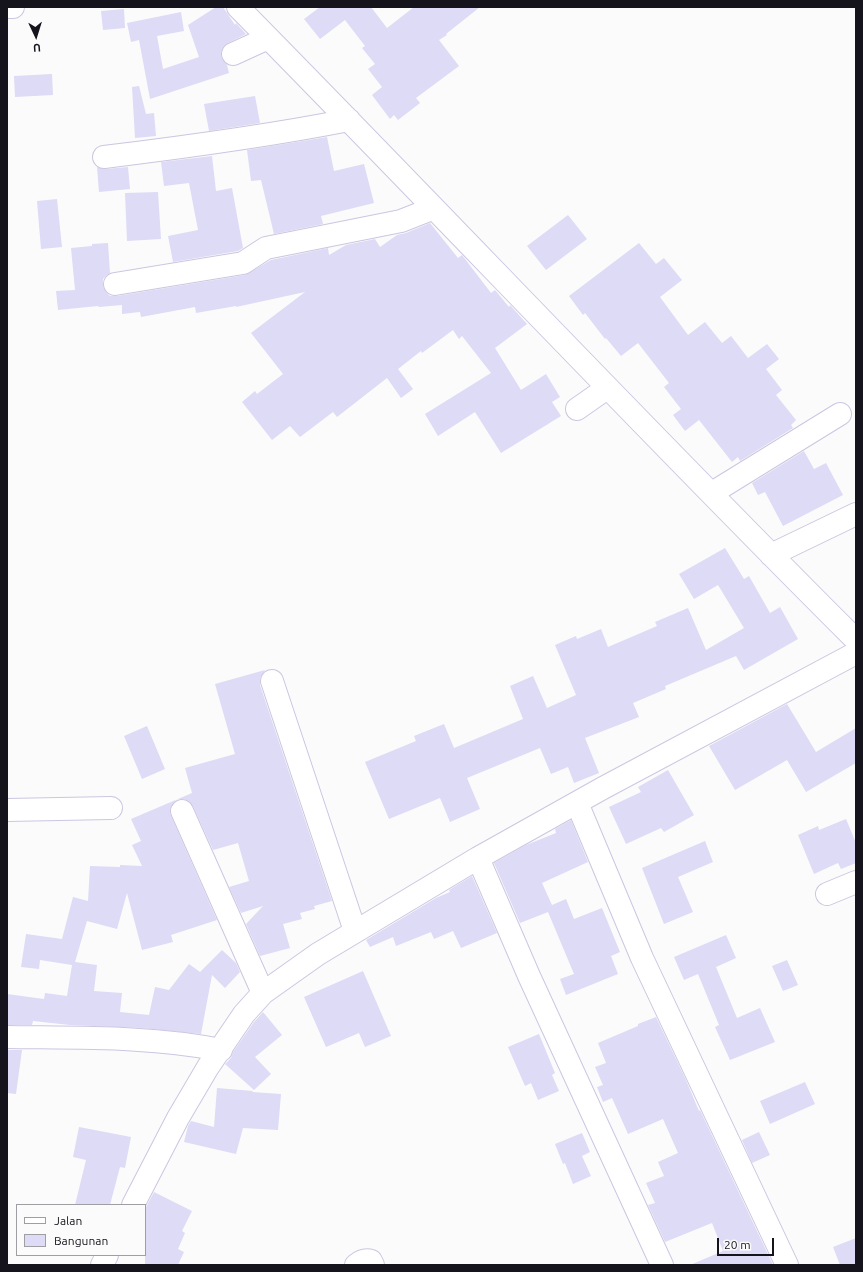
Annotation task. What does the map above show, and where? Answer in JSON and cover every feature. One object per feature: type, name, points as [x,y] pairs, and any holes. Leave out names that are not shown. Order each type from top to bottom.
[{"type":"street","points":[[7,7],[13,7]]},
{"type":"street","points":[[238,7],[607,388],[856,640]]},
{"type":"street","points":[[233,54],[268,38]]},
{"type":"street","points":[[104,157],[217,142],[349,120]]},
{"type":"street","points":[[115,284],[243,263],[266,248],[401,221],[434,208]]},
{"type":"street","points":[[577,409],[607,388]]},
{"type":"street","points":[[712,493],[840,414]]},
{"type":"street","points":[[771,555],[856,514]]},
{"type":"street","points":[[134,1204],[178,1118],[208,1067],[221,1050],[244,1014],[262,993],[318,954],[478,858],[610,784],[856,653]]},
{"type":"street","points":[[272,681],[355,931]]},
{"type":"street","points":[[577,803],[642,958],[787,1265]]},
{"type":"street","points":[[7,810],[111,808]]},
{"type":"street","points":[[182,811],[262,993]]},
{"type":"street","points":[[478,858],[529,976],[662,1265]]},
{"type":"street","points":[[827,894],[856,882]]},
{"type":"street","points":[[7,1037],[129,1040],[195,1044],[221,1050]]},
{"type":"street","points":[[102,1265],[106,1256]]},
{"type":"street","points":[[356,1265],[368,1260],[371,1261],[373,1265]]},
{"type":"building","points":[[216,7],[223,7],[235,25],[236,23],[246,34],[223,47],[221,52],[222,59],[227,65],[229,73],[150,99],[139,40],[131,42],[127,23],[181,12],[184,31],[157,36],[163,69],[199,57],[188,25]]},
{"type":"building","points":[[320,7],[371,7],[387,28],[414,7],[480,7],[439,40],[459,66],[416,98],[420,103],[398,120],[394,115],[390,119],[372,95],[382,87],[368,69],[375,64],[362,48],[365,46],[345,20],[320,39],[304,19]]},
{"type":"building","points":[[124,9],[125,28],[103,30],[101,11]]},
{"type":"building","points":[[52,74],[53,95],[15,97],[14,76]]},
{"type":"building","points":[[139,86],[146,114],[154,113],[156,136],[135,138],[132,87]]},
{"type":"building","points":[[255,96],[260,123],[209,131],[204,104]]},
{"type":"building","points":[[327,137],[334,171],[364,164],[374,203],[321,216],[323,224],[274,234],[261,180],[251,181],[247,150]]},
{"type":"building","points":[[212,156],[216,191],[232,188],[243,248],[238,251],[173,262],[168,236],[198,230],[189,183],[164,186],[161,162]]},
{"type":"building","points":[[97,167],[106,169],[128,167],[130,189],[99,192]]},
{"type":"building","points":[[158,192],[161,239],[127,241],[125,193]]},
{"type":"building","points":[[57,199],[62,247],[41,249],[37,201]]},
{"type":"building","points":[[568,215],[587,239],[546,270],[527,246]]},
{"type":"building","points":[[430,223],[458,258],[462,255],[491,293],[495,290],[509,307],[510,305],[527,324],[495,348],[521,390],[546,374],[560,397],[552,402],[561,416],[501,453],[475,412],[438,436],[425,414],[491,373],[462,336],[459,339],[453,330],[422,353],[421,351],[398,369],[413,389],[401,398],[387,378],[337,417],[333,412],[300,437],[290,426],[272,440],[242,402],[255,391],[257,394],[283,374],[251,333],[305,292],[236,307],[196,313],[195,307],[141,317],[140,312],[122,314],[122,305],[58,310],[56,291],[75,290],[71,248],[108,243],[110,273],[103,279],[103,286],[110,296],[117,296],[245,275],[271,260],[328,248],[329,255],[346,245],[375,239],[380,247],[397,235]]},
{"type":"building","points":[[639,243],[656,264],[664,258],[682,280],[660,297],[688,335],[705,322],[722,343],[731,336],[748,358],[767,344],[779,359],[766,369],[782,390],[776,395],[796,420],[791,425],[793,428],[740,461],[738,457],[732,462],[699,420],[685,431],[673,415],[681,409],[664,387],[669,383],[638,343],[621,356],[606,338],[605,339],[585,313],[583,315],[569,296]]},
{"type":"building","points":[[804,451],[814,469],[826,463],[843,495],[783,526],[765,492],[758,495],[752,483]]},
{"type":"building","points":[[725,548],[744,579],[749,576],[770,613],[780,607],[798,639],[744,670],[736,656],[665,686],[666,689],[633,703],[639,717],[585,738],[599,773],[574,783],[568,767],[551,774],[540,748],[467,778],[480,809],[450,822],[440,798],[389,819],[365,762],[416,741],[414,736],[444,724],[454,748],[523,719],[510,686],[533,676],[547,708],[576,695],[555,645],[576,636],[577,639],[601,629],[608,647],[657,626],[655,622],[688,608],[706,650],[744,628],[718,585],[694,599],[679,574]]},
{"type":"building","points":[[265,670],[260,678],[260,685],[332,901],[314,906],[315,909],[300,913],[302,919],[283,924],[290,948],[260,956],[246,924],[263,906],[241,913],[229,887],[249,881],[238,843],[213,850],[193,806],[189,801],[178,799],[192,793],[185,768],[235,754],[215,684]]},
{"type":"building","points":[[787,704],[816,752],[856,728],[856,763],[806,792],[787,760],[735,790],[709,746]]},
{"type":"building","points":[[147,726],[165,769],[142,779],[124,736]]},
{"type":"building","points":[[668,770],[694,815],[664,832],[661,828],[626,844],[609,807],[641,792],[638,787]]},
{"type":"building","points":[[176,800],[172,804],[170,810],[171,816],[217,920],[171,935],[173,942],[142,950],[127,893],[117,929],[87,921],[75,962],[97,965],[94,991],[122,993],[120,1012],[149,1015],[155,987],[169,990],[189,964],[200,972],[222,950],[236,963],[240,972],[225,988],[212,975],[201,1034],[142,1028],[70,1025],[33,1021],[32,1025],[7,1025],[7,994],[44,999],[45,993],[67,996],[72,965],[40,960],[39,969],[21,967],[26,934],[62,939],[73,897],[88,901],[90,866],[142,866],[132,845],[141,841],[131,819]]},
{"type":"building","points":[[846,819],[856,843],[856,863],[841,869],[838,863],[814,874],[798,835],[818,826],[819,830]]},
{"type":"building","points":[[571,820],[588,862],[542,883],[552,905],[566,899],[574,919],[602,908],[620,952],[611,956],[618,974],[566,995],[560,979],[574,974],[548,912],[520,923],[494,863],[526,845],[556,833],[555,829]]},
{"type":"building","points":[[705,841],[713,862],[678,877],[693,912],[664,924],[642,868]]},
{"type":"building","points":[[472,876],[497,933],[461,948],[453,931],[434,939],[431,932],[396,946],[393,937],[370,947],[366,940],[436,898],[450,892],[449,890]]},
{"type":"building","points":[[726,935],[736,958],[716,967],[737,1018],[760,1008],[775,1042],[730,1060],[715,1027],[719,1025],[698,974],[684,980],[674,957]]},
{"type":"building","points":[[787,960],[798,985],[783,991],[772,966]]},
{"type":"building","points":[[363,971],[391,1036],[365,1047],[359,1033],[326,1047],[304,997]]},
{"type":"building","points":[[263,1012],[282,1035],[255,1057],[271,1074],[254,1090],[225,1064],[231,1058],[233,1052],[254,1022]]},
{"type":"building","points":[[656,1017],[699,1111],[700,1110],[773,1265],[690,1265],[723,1251],[712,1223],[665,1242],[648,1205],[655,1203],[646,1183],[664,1176],[658,1162],[678,1153],[663,1119],[628,1134],[612,1098],[603,1102],[597,1087],[603,1085],[595,1067],[606,1063],[598,1043]]},
{"type":"building","points":[[539,1034],[555,1073],[552,1075],[559,1091],[538,1100],[531,1083],[525,1086],[508,1047]]},
{"type":"building","points":[[7,1050],[22,1050],[16,1094],[7,1093]]},
{"type":"building","points":[[805,1082],[815,1104],[770,1124],[760,1101]]},
{"type":"building","points":[[217,1088],[281,1094],[278,1130],[243,1128],[236,1154],[184,1142],[188,1126],[191,1121],[214,1127]]},
{"type":"building","points":[[79,1127],[131,1137],[125,1168],[120,1167],[110,1204],[75,1204],[86,1160],[73,1157]]},
{"type":"building","points":[[759,1132],[770,1155],[752,1163],[742,1140]]},
{"type":"building","points":[[582,1133],[590,1152],[582,1156],[591,1176],[573,1184],[565,1163],[563,1164],[555,1144]]},
{"type":"building","points":[[154,1192],[192,1211],[182,1231],[185,1233],[178,1249],[184,1252],[178,1265],[145,1265],[146,1207]]},
{"type":"building","points":[[856,1238],[856,1265],[840,1265],[833,1247]]}]
